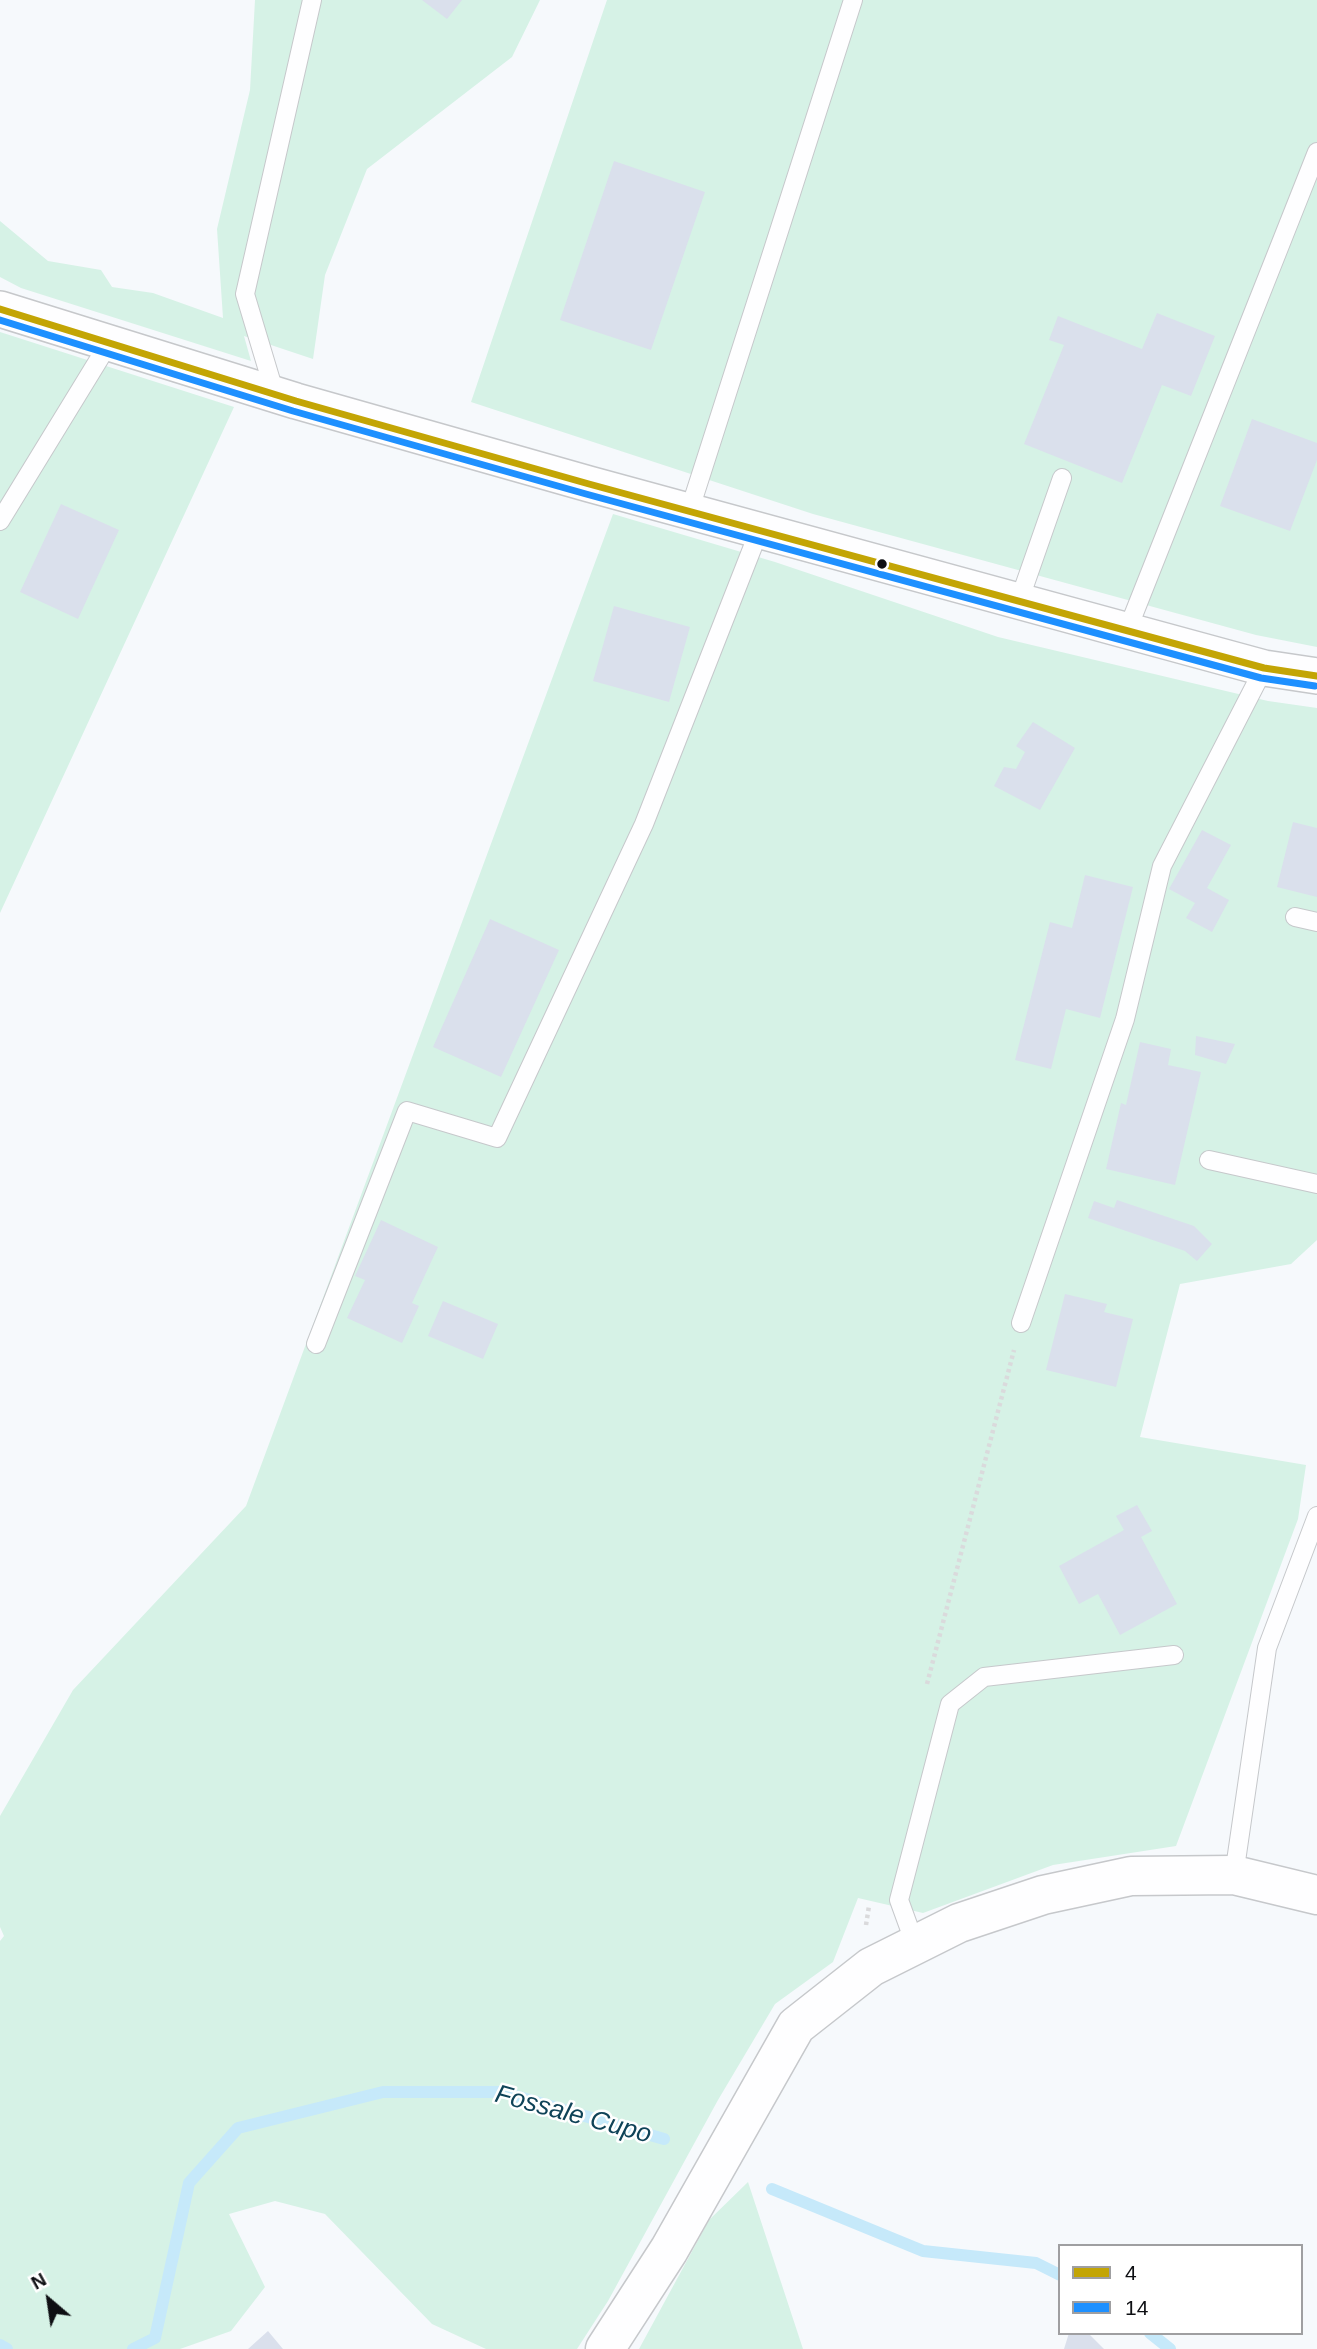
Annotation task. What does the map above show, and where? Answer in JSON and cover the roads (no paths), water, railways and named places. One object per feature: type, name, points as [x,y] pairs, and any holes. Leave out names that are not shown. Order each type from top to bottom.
[{"type":"main road","points":[[605,2349],[669,2250],[796,2026],[871,1968],[959,1923],[1044,1895],[1131,1876],[1234,1875],[1317,1895]]},
{"type":"street","points":[[0,309],[275,394],[689,512],[1264,668],[1317,676]]},
{"type":"lane","points":[[275,394],[245,294],[312,0]]},
{"type":"lane","points":[[689,512],[853,0]]},
{"type":"lane","points":[[1127,631],[1317,152]]},
{"type":"lane","points":[[0,521],[109,343]]},
{"type":"lane","points":[[1019,601],[1062,478]]},
{"type":"lane","points":[[316,1344],[407,1111],[497,1138],[644,824],[759,531]]},
{"type":"lane","points":[[1021,1323],[1125,1019],[1162,866],[1264,668]]},
{"type":"lane","points":[[1295,917],[1317,922]]},
{"type":"lane","points":[[1209,1160],[1317,1184]]},
{"type":"lane","points":[[1234,1875],[1267,1648],[1317,1516]]},
{"type":"lane","points":[[915,1944],[899,1900],[950,1704],[984,1677],[1174,1655]]},
{"type":"waterway","name":"Fossale Cupo","points":[[133,2349],[155,2338],[189,2183],[238,2128],[383,2092],[502,2092],[664,2139]]},
{"type":"waterway","name":"Fossale Cupo","points":[[772,2189],[923,2251],[1036,2263],[1058,2274]]},
{"type":"waterway","name":"Fossale Cupo","points":[[1152,2335],[1170,2349]]},
{"type":"waterway","name":"Fossale Cupo","points":[[0,2345],[7,2349]]}]
